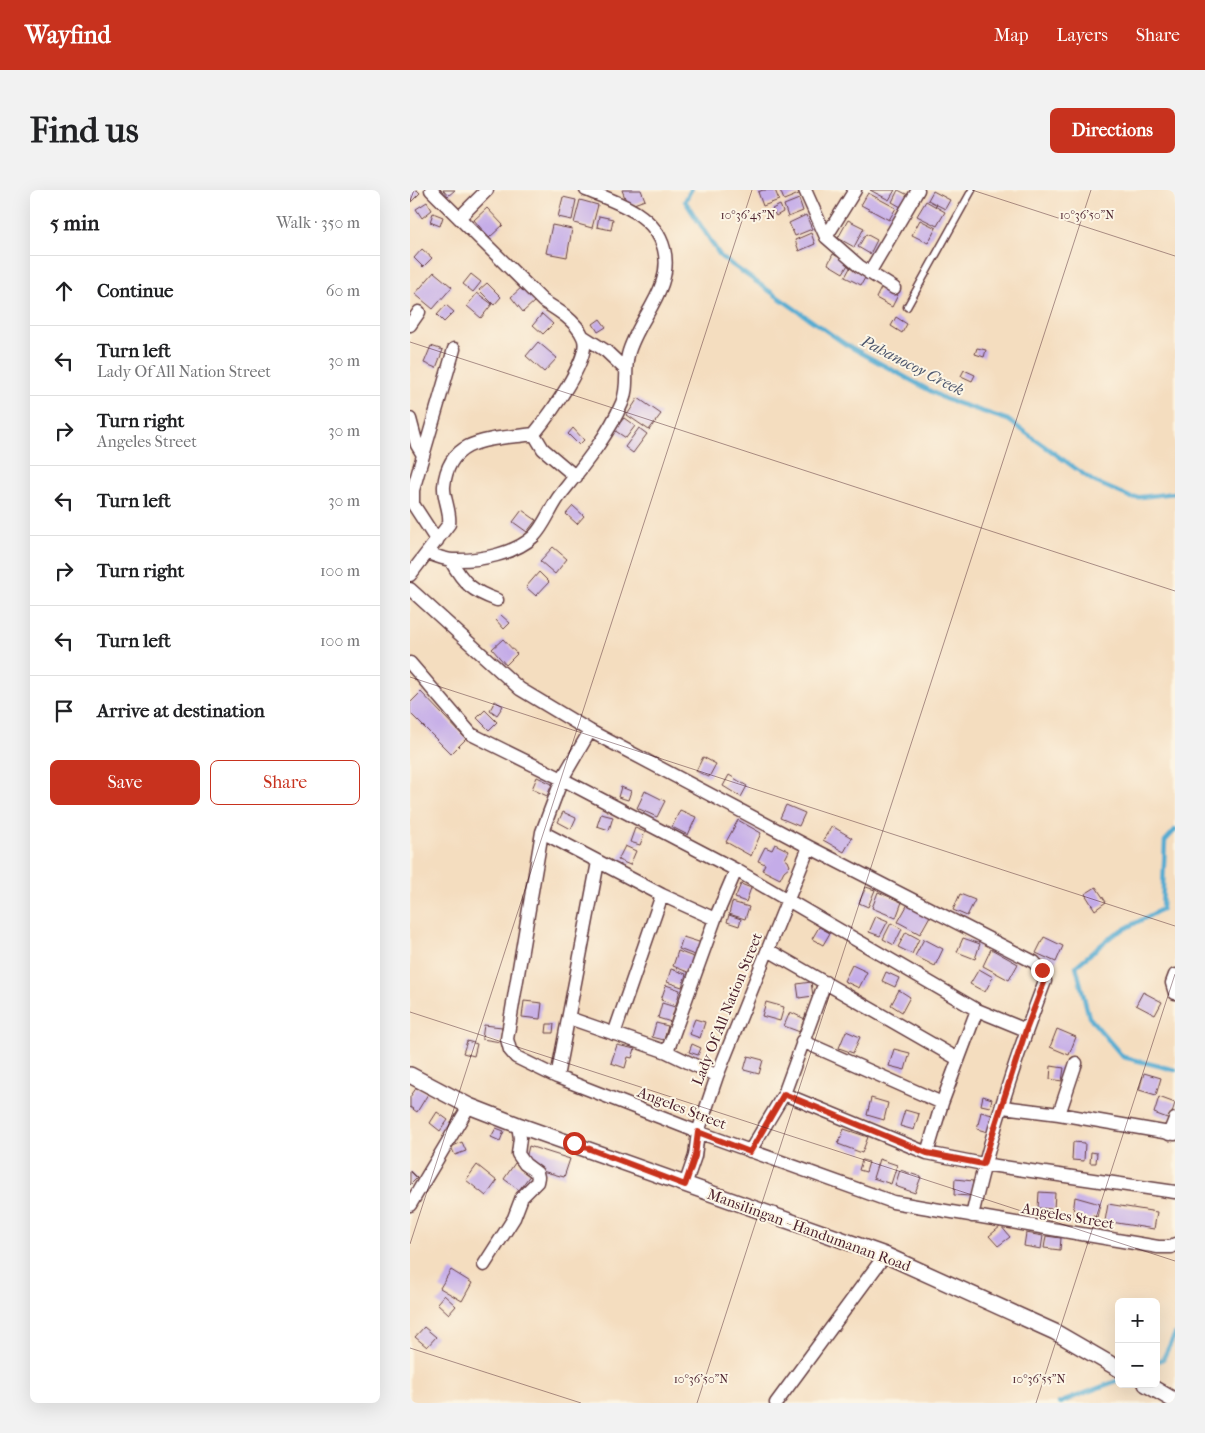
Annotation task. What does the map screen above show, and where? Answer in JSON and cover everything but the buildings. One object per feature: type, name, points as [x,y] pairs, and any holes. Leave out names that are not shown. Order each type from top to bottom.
[{"type":"street","points":[[431,190],[543,301],[561,312],[584,337],[606,351],[626,370]]},
{"type":"street","points":[[459,218],[487,190]]},
{"type":"street","points":[[427,553],[451,560],[514,550],[536,535],[556,501],[576,477],[622,404],[627,386],[628,354],[657,296],[666,270],[664,250],[656,230],[648,221],[611,199],[586,190]]},
{"type":"street","points":[[805,190],[826,237],[869,273],[894,288]]},
{"type":"street","points":[[826,237],[855,190]]},
{"type":"street","points":[[869,273],[918,190]]},
{"type":"street","points":[[410,325],[419,312]]},
{"type":"street","points":[[410,575],[449,524],[444,487],[448,469],[455,454],[466,445],[534,434],[562,398],[580,363],[585,345],[584,337]]},
{"type":"street","points":[[437,541],[411,504],[417,449],[454,349]]},
{"type":"street","points":[[410,419],[417,449]]},
{"type":"street","points":[[534,434],[543,449],[576,477]]},
{"type":"street","points":[[451,560],[460,577],[475,592],[497,600]]},
{"type":"street","points":[[410,588],[520,689],[590,731],[809,847],[1034,962],[1042,970],[1045,980],[1026,1030],[1003,1107],[983,1164],[972,1216]]},
{"type":"street","points":[[410,663],[471,734],[562,779],[736,870],[977,1010],[1026,1030]]},
{"type":"street","name":"Angeles Street","points":[[590,731],[562,779],[542,832],[507,1039],[510,1050],[516,1057],[557,1077],[698,1132],[893,1202],[1158,1247],[1171,1247],[1175,1244]]},
{"type":"street","points":[[542,832],[662,895],[715,919]]},
{"type":"street","name":"Lady Of All Nation Street","points":[[685,1185],[695,1156],[698,1132],[717,1076],[809,847]]},
{"type":"street","points":[[557,1077],[598,862]]},
{"type":"street","points":[[667,1052],[715,919],[736,870]]},
{"type":"street","points":[[614,1034],[662,895]]},
{"type":"street","points":[[768,950],[958,1059]]},
{"type":"street","points":[[1175,975],[1172,984],[1175,993]]},
{"type":"street","points":[[750,1152],[784,1094],[825,982]]},
{"type":"street","points":[[927,1153],[942,1103],[977,1010]]},
{"type":"street","points":[[568,1018],[667,1052],[717,1076]]},
{"type":"street","points":[[802,1041],[942,1103]]},
{"type":"street","points":[[1059,1114],[1076,1063]]},
{"type":"street","name":"Mansilingan - Handumanan Road","points":[[411,1079],[469,1106],[518,1125],[885,1255],[1055,1332],[1115,1366]]},
{"type":"street","points":[[784,1094],[927,1153],[983,1164],[1175,1192]]},
{"type":"street","points":[[410,1205],[469,1106]]},
{"type":"street","points":[[1003,1107],[1059,1114],[1172,1134],[1175,1119]]},
{"type":"street","points":[[484,1265],[514,1218],[522,1198],[537,1182],[537,1173],[525,1164],[518,1154],[520,1138],[518,1125]]},
{"type":"street","points":[[776,1403],[885,1255]]},
{"type":"street","points":[[1153,1388],[1175,1401]]},
{"type":"lane","points":[[907,307],[972,190]]},
{"type":"waterway","name":"Pahanocoy Creek","points":[[691,190],[685,201],[721,257],[845,344],[945,399],[1008,420],[1093,481],[1132,498],[1175,493]]},
{"type":"waterway","name":"Pahanocoy Creek","points":[[1175,830],[1165,841],[1162,909],[1113,935],[1076,966],[1089,1017],[1123,1057],[1175,1070]]},
{"type":"waterway","name":"Pahanocoy Creek","points":[[1160,1360],[1163,1359],[1175,1334]]},
{"type":"waterway","name":"Pahanocoy Creek","points":[[1059,1403],[1115,1382]]},
{"type":"route","points":[[574,1143],[685,1185],[695,1156],[698,1132],[750,1152],[784,1094],[927,1153],[983,1164],[1003,1107],[1026,1030],[1045,980],[1042,970]]}]
